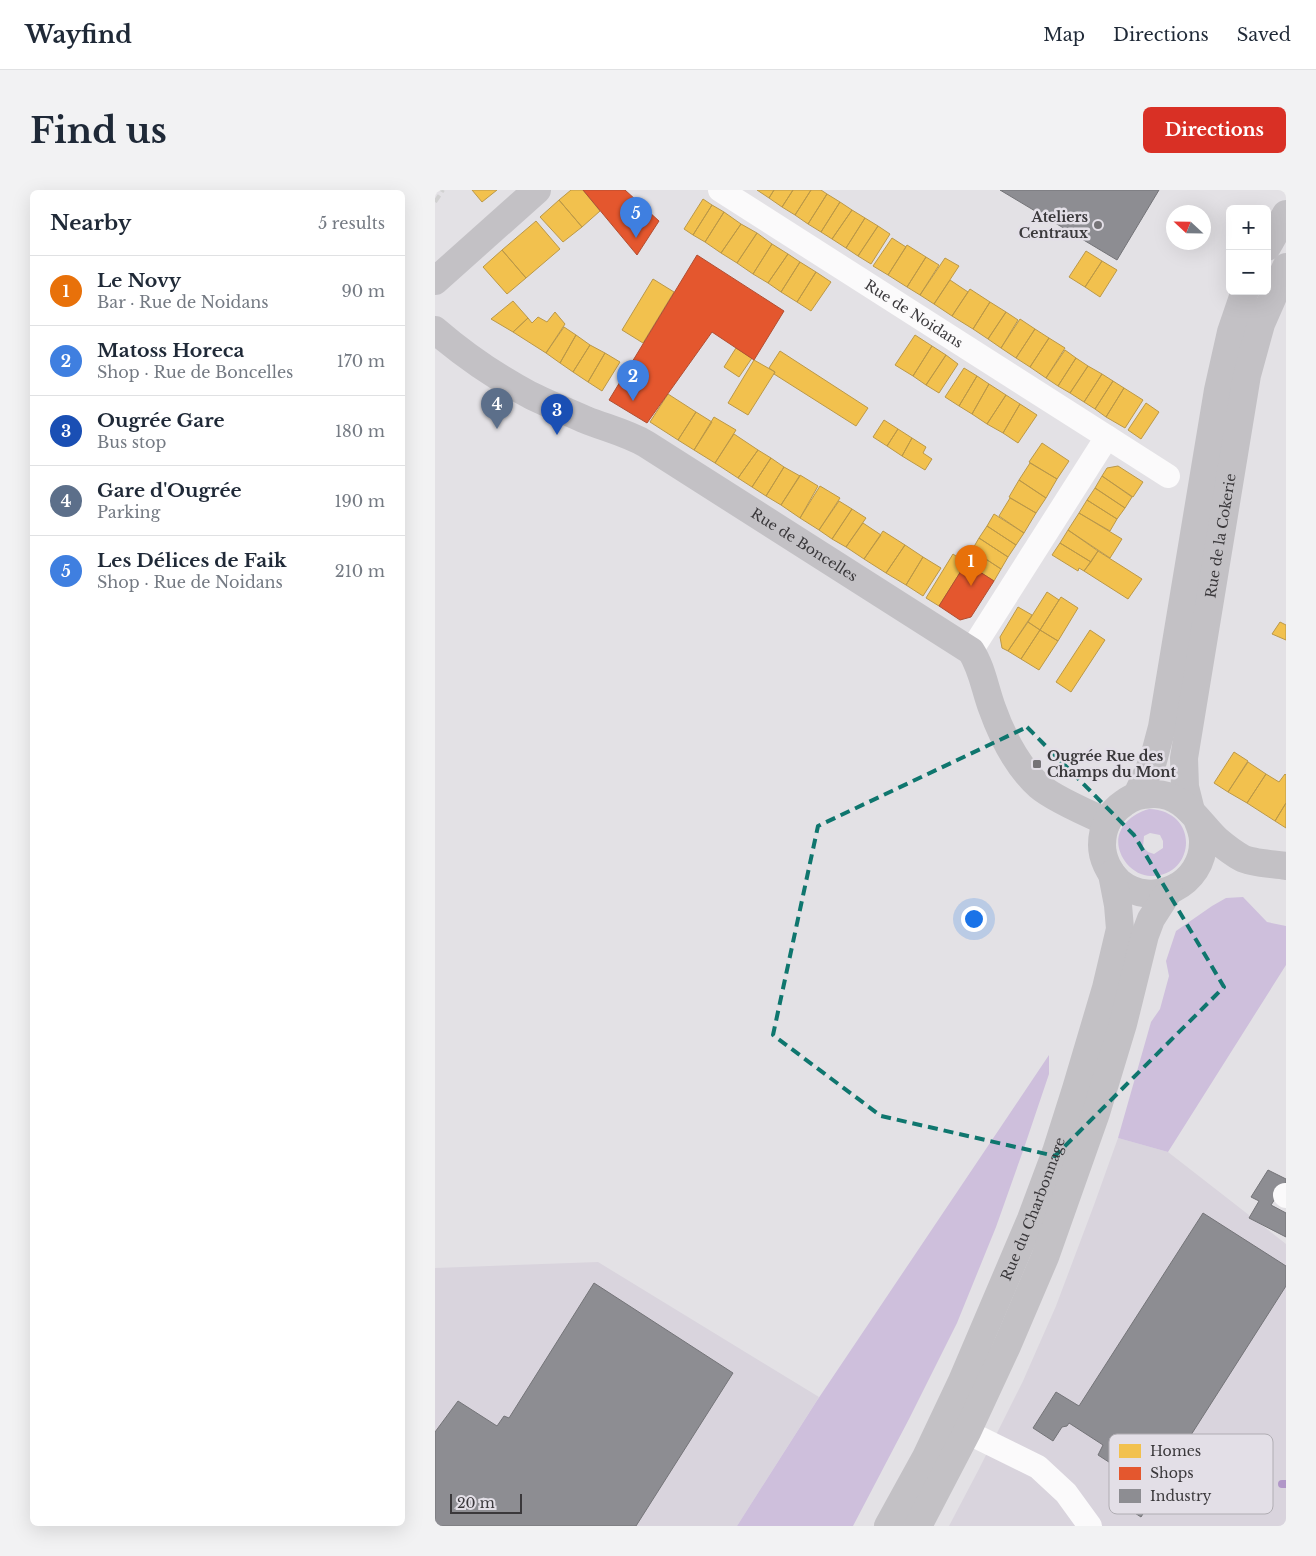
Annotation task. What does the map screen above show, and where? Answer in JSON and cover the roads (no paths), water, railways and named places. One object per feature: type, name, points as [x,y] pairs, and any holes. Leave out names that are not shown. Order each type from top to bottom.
[{"type":"main road","points":[[435,281],[537,190]]},
{"type":"main road","points":[[1271,240],[1286,214]]},
{"type":"main road","name":"Rue de la Cokerie","points":[[1194,815],[1185,787],[1184,758],[1247,375],[1261,324],[1286,267]]},
{"type":"main road","name":"Rue de la Cokerie","points":[[1137,795],[1153,761],[1162,728],[1218,390],[1231,332],[1244,295]]},
{"type":"main road","name":"Rue de Boncelles","points":[[435,330],[457,349],[491,373],[531,396],[598,425],[632,436],[647,444],[971,651]]},
{"type":"main road","points":[[971,651],[979,662],[984,687],[993,713],[1020,765],[1040,787],[1107,822]]},
{"type":"main road","points":[[1243,859],[1157,894],[1136,892],[1118,881],[1107,865],[1102,848],[1104,830],[1107,822],[1119,806],[1137,795],[1161,794],[1182,802],[1218,841],[1243,859],[1286,866]]},
{"type":"main road","points":[[1180,884],[1196,870],[1202,852],[1203,840],[1194,815]]},
{"type":"main road","name":"Rue du Charbonnage","points":[[888,1526],[926,1457],[962,1381],[1031,1219],[1056,1152],[1103,997],[1120,929],[1112,874]]},
{"type":"main road","name":"Rue du Charbonnage","points":[[918,1526],[967,1432],[1007,1346],[1051,1240],[1098,1104],[1123,1024],[1145,935],[1151,919],[1180,884]]},
{"type":"street","name":"Rue de Noidans","points":[[720,190],[1168,476]]},
{"type":"street","points":[[971,651],[1107,437]]},
{"type":"street","points":[[967,1432],[1038,1467],[1065,1493],[1089,1526]]},
{"type":"railway","points":[[435,202],[443,190]]},
{"type":"place","name":"Ateliers Centraux","points":[[1098,225]]},
{"type":"place","name":"Les Délices de Faik","points":[[636,238]]},
{"type":"place","name":"Matoss Horeca","points":[[633,401]]},
{"type":"place","name":"Gare d'Ougrée","points":[[497,429]]},
{"type":"place","name":"Ougrée Gare","points":[[557,435]]},
{"type":"place","name":"Le Novy","points":[[971,586]]},
{"type":"place","name":"Ougrée Rue des Champs du Mont","points":[[1037,764]]}]
